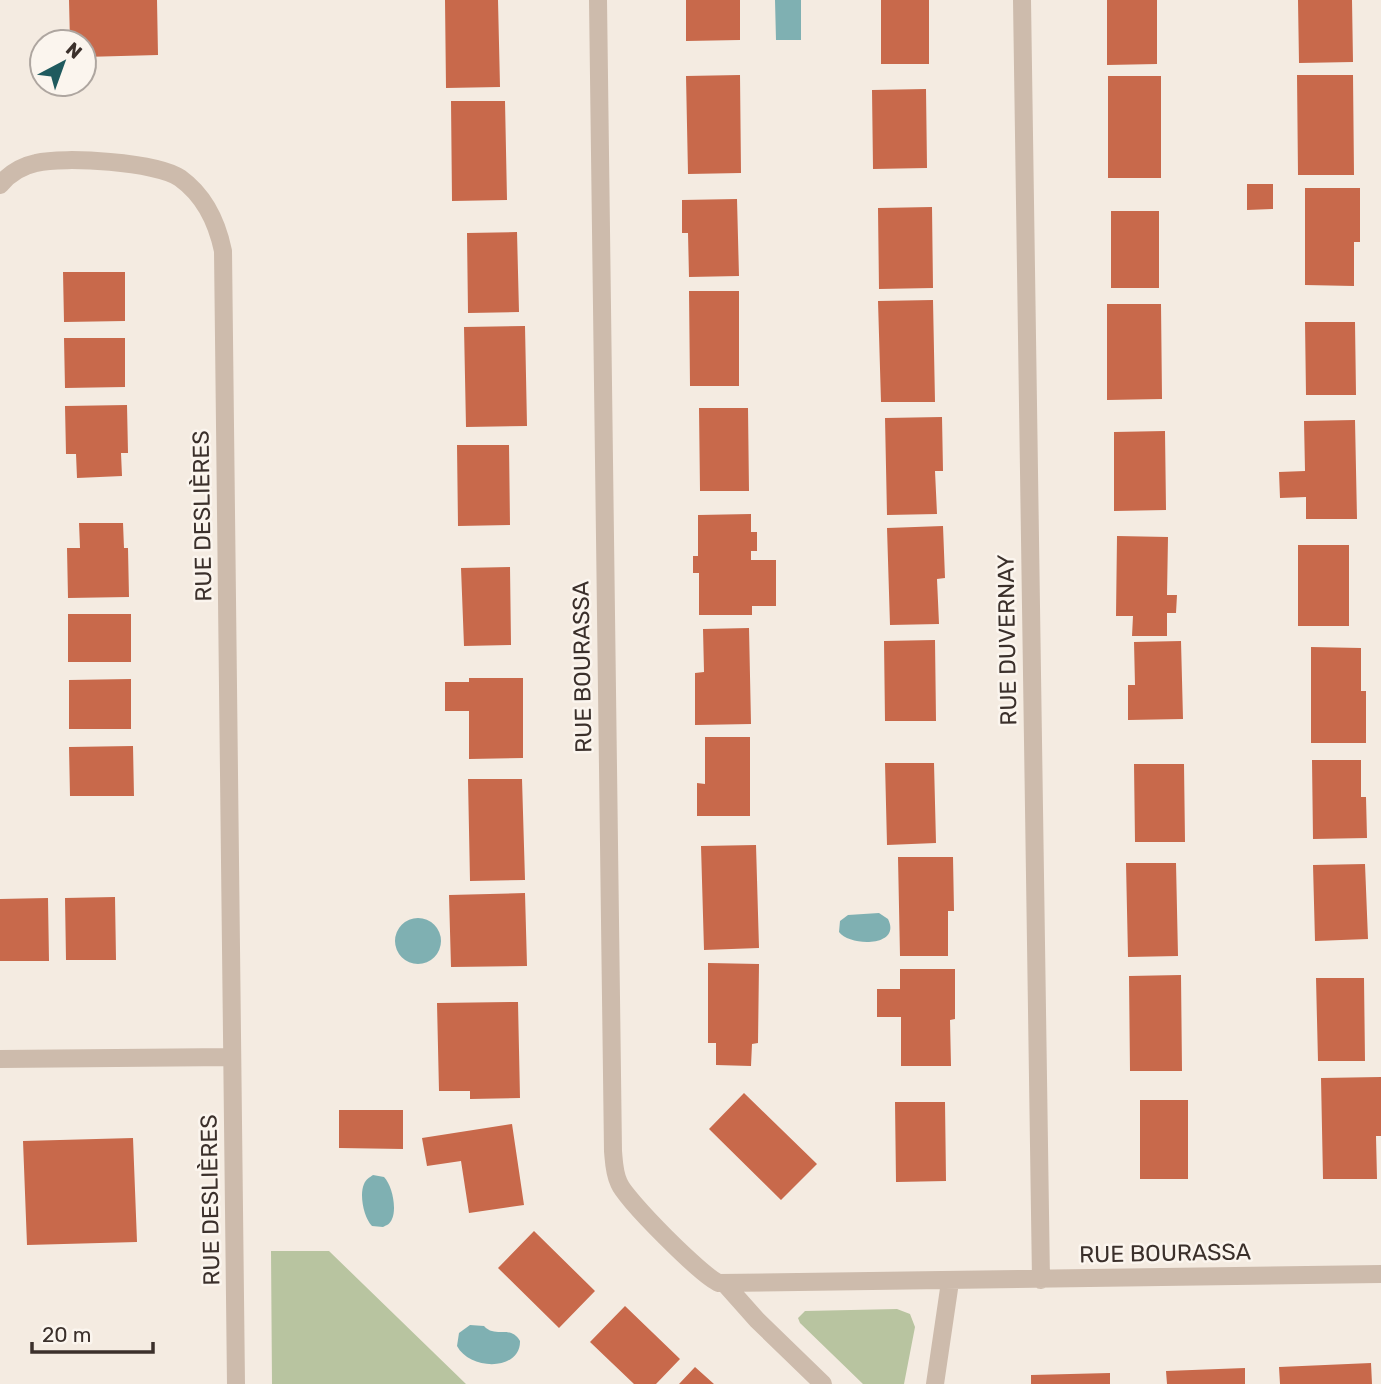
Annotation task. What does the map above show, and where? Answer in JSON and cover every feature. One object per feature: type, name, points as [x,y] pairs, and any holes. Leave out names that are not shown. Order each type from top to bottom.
[{"type":"street","name":"RUE BOURASSA","points":[[598,0],[614,1170],[618,1182],[632,1203],[713,1281],[725,1284],[1381,1274]]},
{"type":"street","name":"RUE DUVERNAY","points":[[1022,0],[1041,1280]]},
{"type":"street","name":"RUE DESLIÈRES","points":[[0,185],[23,167],[45,161],[152,167],[178,176],[206,206],[218,229],[223,251],[236,1384]]},
{"type":"street","points":[[0,1059],[232,1057]]},
{"type":"street","points":[[935,1384],[950,1282]]},
{"type":"street","name":"RUE BOURASSA","points":[[725,1284],[822,1384]]},
{"type":"green space","points":[[271,1251],[329,1251],[466,1384],[272,1384]]},
{"type":"green space","points":[[897,1309],[910,1314],[915,1327],[904,1384],[863,1384],[798,1318],[805,1311]]},
{"type":"water","points":[[775,0],[801,0],[801,40],[776,40]]},
{"type":"water","points":[[879,913],[888,919],[890,928],[888,935],[882,939],[863,942],[845,937],[839,932],[840,921],[848,915]]},
{"type":"water","points":[[418,918],[434,925],[441,941],[434,957],[418,964],[402,957],[395,941],[402,925]]},
{"type":"water","points":[[373,1175],[384,1177],[393,1197],[392,1219],[383,1227],[372,1226],[363,1206],[364,1184]]},
{"type":"water","points":[[470,1325],[512,1333],[520,1341],[518,1351],[512,1358],[494,1364],[472,1360],[457,1346],[459,1333]]},
{"type":"building","points":[[69,0],[157,0],[158,55],[98,57],[98,28],[70,28]]},
{"type":"building","points":[[445,0],[498,0],[500,87],[446,88]]},
{"type":"building","points":[[686,0],[740,0],[740,40],[686,41]]},
{"type":"building","points":[[881,0],[929,0],[929,64],[881,64]]},
{"type":"building","points":[[1107,0],[1157,0],[1157,64],[1107,65]]},
{"type":"building","points":[[1298,0],[1352,0],[1353,62],[1299,63]]},
{"type":"building","points":[[740,75],[741,173],[688,174],[686,76]]},
{"type":"building","points":[[1297,75],[1353,75],[1354,175],[1298,175]]},
{"type":"building","points":[[1108,76],[1161,76],[1161,178],[1108,178]]},
{"type":"building","points":[[926,89],[927,168],[873,169],[872,90]]},
{"type":"building","points":[[451,101],[505,101],[507,200],[452,201]]},
{"type":"building","points":[[1247,184],[1273,184],[1273,209],[1247,210]]},
{"type":"building","points":[[1305,188],[1360,188],[1360,242],[1354,242],[1354,286],[1305,285]]},
{"type":"building","points":[[737,199],[739,276],[689,277],[688,233],[682,233],[682,200]]},
{"type":"building","points":[[932,207],[933,288],[879,289],[878,208]]},
{"type":"building","points":[[1111,211],[1159,211],[1159,288],[1111,288]]},
{"type":"building","points":[[517,232],[519,312],[468,313],[467,233]]},
{"type":"building","points":[[63,272],[125,272],[125,321],[64,322]]},
{"type":"building","points":[[689,291],[739,291],[739,386],[690,386]]},
{"type":"building","points":[[933,300],[935,402],[881,402],[878,301]]},
{"type":"building","points":[[1107,304],[1161,304],[1162,399],[1107,400]]},
{"type":"building","points":[[1305,322],[1355,322],[1356,395],[1306,395]]},
{"type":"building","points":[[525,326],[527,426],[466,427],[464,327]]},
{"type":"building","points":[[64,338],[125,338],[125,387],[65,388]]},
{"type":"building","points":[[127,405],[128,453],[121,453],[122,476],[77,478],[76,454],[66,454],[65,406]]},
{"type":"building","points":[[699,408],[748,408],[749,491],[700,491]]},
{"type":"building","points":[[942,417],[943,471],[935,471],[937,514],[887,515],[885,418]]},
{"type":"building","points":[[1355,420],[1357,519],[1306,519],[1306,497],[1280,498],[1279,472],[1305,471],[1304,421]]},
{"type":"building","points":[[1165,431],[1166,510],[1114,511],[1114,432]]},
{"type":"building","points":[[457,445],[509,445],[510,525],[458,526]]},
{"type":"building","points":[[751,514],[751,532],[757,532],[757,551],[751,551],[751,560],[776,560],[776,606],[752,606],[752,615],[699,615],[699,573],[693,573],[693,556],[698,556],[698,515]]},
{"type":"building","points":[[79,523],[123,523],[124,548],[128,548],[129,597],[68,598],[67,548],[80,548]]},
{"type":"building","points":[[943,526],[945,578],[937,579],[939,624],[890,625],[887,528]]},
{"type":"building","points":[[1117,536],[1168,537],[1167,595],[1177,595],[1176,613],[1167,613],[1167,636],[1132,636],[1133,616],[1116,616]]},
{"type":"building","points":[[1298,545],[1349,545],[1349,626],[1298,626]]},
{"type":"building","points":[[510,567],[511,645],[464,646],[461,568]]},
{"type":"building","points":[[68,614],[131,614],[131,662],[68,662]]},
{"type":"building","points":[[749,628],[751,724],[695,725],[695,673],[704,672],[703,629]]},
{"type":"building","points":[[935,640],[936,721],[885,721],[884,641]]},
{"type":"building","points":[[1181,641],[1183,719],[1128,720],[1128,685],[1135,685],[1134,642]]},
{"type":"building","points":[[1311,647],[1361,648],[1361,691],[1366,691],[1366,743],[1311,743]]},
{"type":"building","points":[[469,678],[523,678],[523,758],[469,759],[469,711],[445,711],[445,682],[469,682]]},
{"type":"building","points":[[131,679],[131,729],[69,729],[69,680]]},
{"type":"building","points":[[705,737],[750,737],[750,816],[697,816],[697,783],[705,784]]},
{"type":"building","points":[[133,746],[134,796],[70,796],[69,747]]},
{"type":"building","points":[[1312,760],[1361,760],[1361,797],[1366,797],[1367,838],[1313,839]]},
{"type":"building","points":[[885,763],[934,763],[936,843],[887,845]]},
{"type":"building","points":[[1134,764],[1184,764],[1185,842],[1135,842]]},
{"type":"building","points":[[468,779],[522,779],[525,880],[470,881]]},
{"type":"building","points":[[756,845],[759,948],[704,950],[701,846]]},
{"type":"building","points":[[898,857],[953,857],[954,911],[948,911],[948,956],[900,956]]},
{"type":"building","points":[[1126,863],[1176,863],[1178,956],[1128,957]]},
{"type":"building","points":[[1365,864],[1368,939],[1315,941],[1313,865]]},
{"type":"building","points":[[525,893],[527,966],[451,967],[449,895]]},
{"type":"building","points":[[115,897],[116,960],[66,960],[65,898]]},
{"type":"building","points":[[48,898],[49,961],[0,961],[0,899]]},
{"type":"building","points":[[708,963],[759,964],[758,1043],[752,1044],[751,1066],[716,1065],[716,1043],[708,1043]]},
{"type":"building","points":[[900,969],[955,969],[955,1019],[950,1020],[951,1066],[901,1066],[901,1017],[877,1017],[877,989],[900,989]]},
{"type":"building","points":[[1181,975],[1182,1071],[1130,1071],[1129,976]]},
{"type":"building","points":[[1316,978],[1364,978],[1365,1061],[1318,1061]]},
{"type":"building","points":[[518,1002],[520,1098],[470,1099],[470,1091],[439,1091],[437,1003]]},
{"type":"building","points":[[1381,1077],[1381,1136],[1376,1136],[1377,1179],[1323,1179],[1321,1078]]},
{"type":"building","points":[[744,1093],[817,1164],[781,1200],[709,1129]]},
{"type":"building","points":[[1140,1100],[1188,1100],[1188,1179],[1140,1179]]},
{"type":"building","points":[[895,1102],[945,1102],[946,1181],[896,1182]]},
{"type":"building","points":[[339,1110],[403,1110],[403,1149],[339,1148]]},
{"type":"building","points":[[512,1124],[524,1205],[469,1213],[461,1161],[427,1166],[422,1138]]},
{"type":"building","points":[[133,1138],[137,1242],[27,1245],[23,1141]]},
{"type":"building","points":[[534,1231],[595,1291],[559,1328],[498,1268]]},
{"type":"building","points":[[625,1306],[680,1359],[656,1384],[634,1384],[590,1342]]},
{"type":"building","points":[[1371,1363],[1372,1384],[1280,1384],[1279,1367]]},
{"type":"building","points":[[695,1367],[714,1384],[679,1384]]},
{"type":"building","points":[[1245,1368],[1245,1384],[1167,1384],[1166,1371]]},
{"type":"building","points":[[1110,1373],[1110,1384],[1031,1384],[1031,1375]]}]
